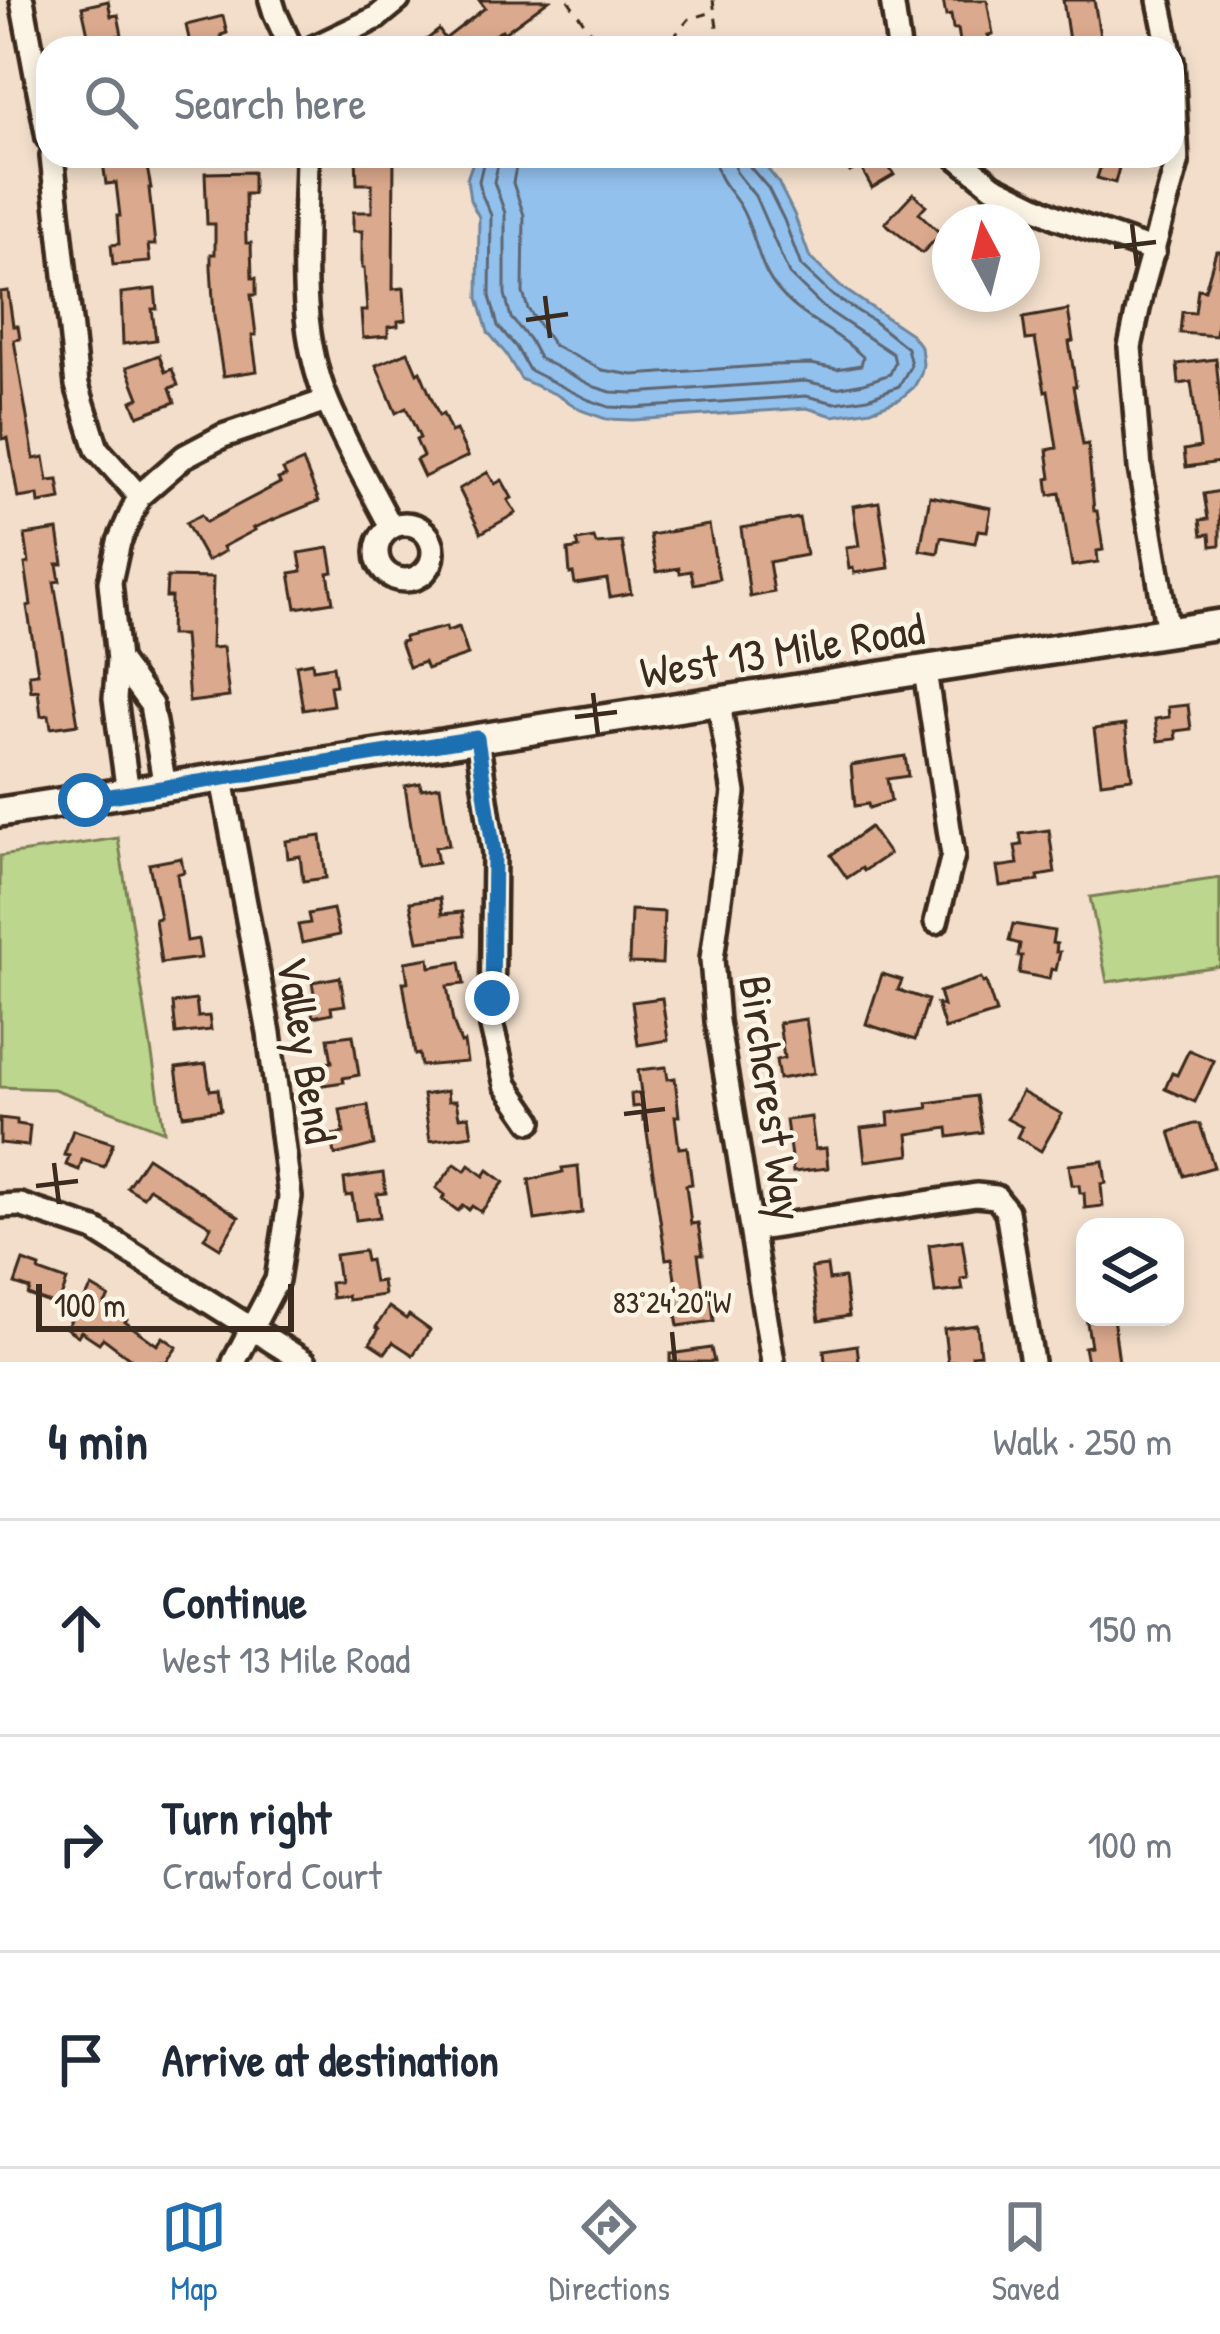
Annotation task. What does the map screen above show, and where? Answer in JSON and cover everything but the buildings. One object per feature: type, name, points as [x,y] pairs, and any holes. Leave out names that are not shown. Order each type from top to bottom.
[{"type":"street","points":[[22,0],[36,74]]},
{"type":"street","points":[[271,0],[286,36]]},
{"type":"street","points":[[338,36],[376,18],[398,0]]},
{"type":"street","points":[[892,0],[897,36]]},
{"type":"street","points":[[1159,0],[1166,36]]},
{"type":"street","points":[[53,168],[77,385],[97,449],[139,496]]},
{"type":"street","points":[[307,168],[304,278],[311,346],[326,401],[391,527]]},
{"type":"street","points":[[971,168],[993,186],[1056,217],[1154,251]]},
{"type":"street","points":[[1168,632],[1140,468],[1130,347],[1177,168]]},
{"type":"street","points":[[128,793],[115,699],[118,660],[110,582],[119,542],[139,496],[184,456],[223,436],[326,401]]},
{"type":"street","name":"West 13 Mile Road","points":[[0,812],[1220,624]]},
{"type":"street","points":[[118,660],[152,705],[165,788]]},
{"type":"street","points":[[925,671],[952,855],[936,922]]},
{"type":"street","name":"Birchcrest Way","points":[[719,703],[734,793],[712,959],[717,1021],[773,1362]]},
{"type":"street","points":[[477,738],[494,853],[492,1027],[506,1085],[532,1121]]},
{"type":"street","name":"Valley Bend","points":[[222,779],[269,1033],[290,1197],[277,1280],[234,1362]]},
{"type":"street","points":[[752,1230],[976,1195],[996,1197],[1007,1210],[1032,1362]]},
{"type":"street","points":[[0,1206],[20,1205],[95,1230],[305,1362]]},
{"type":"path","points":[[568,0],[594,36]]},
{"type":"path","points":[[712,0],[718,36]]},
{"type":"path","points":[[675,36],[689,19],[713,12]]},
{"type":"green space","points":[[118,838],[164,1131],[54,1089],[0,1087],[0,856]]},
{"type":"green space","points":[[1220,878],[1220,966],[1107,982],[1090,897]]},
{"type":"water","points":[[471,168],[767,168],[794,214],[810,258],[841,287],[911,334],[921,347],[921,374],[900,399],[833,416],[807,408],[633,420],[606,419],[583,411],[521,379],[488,332],[478,298],[479,217],[467,179]]},
{"type":"route","points":[[85,800],[477,738],[494,853],[492,998]]}]
